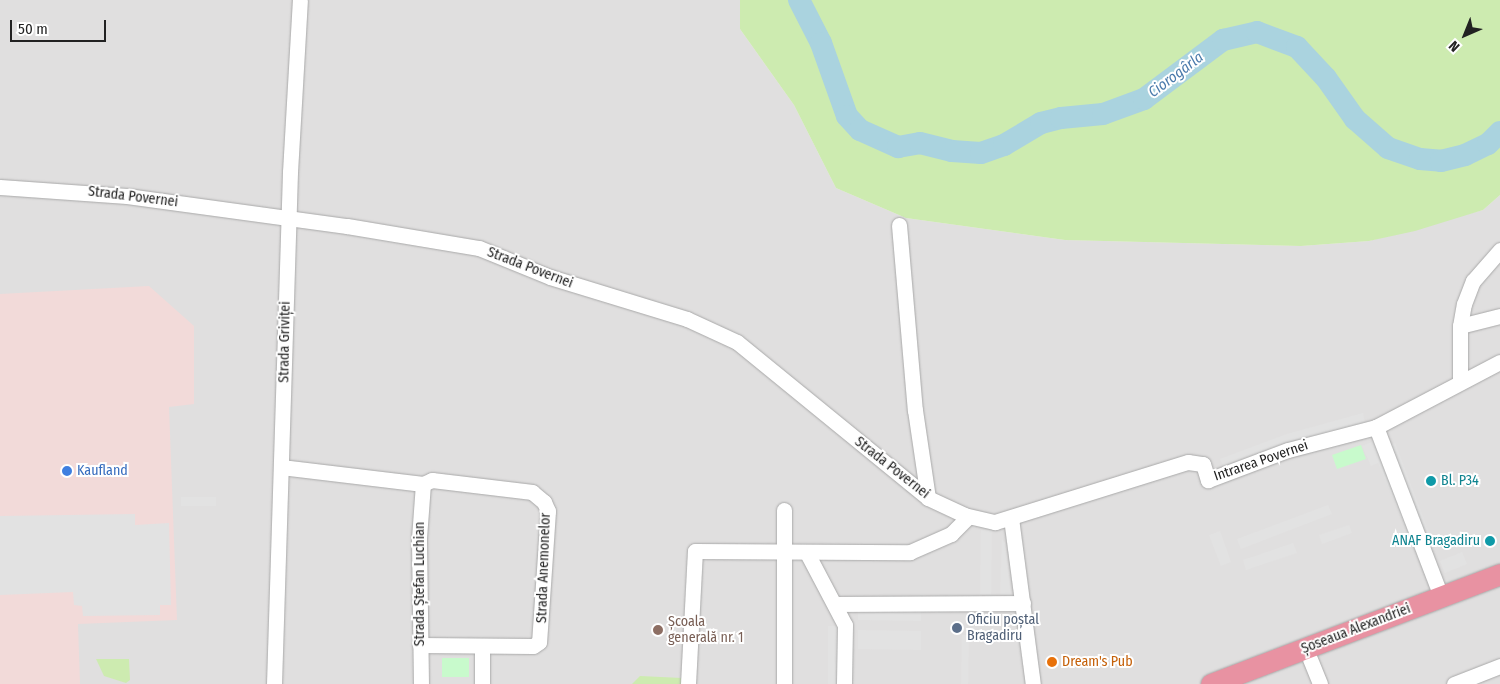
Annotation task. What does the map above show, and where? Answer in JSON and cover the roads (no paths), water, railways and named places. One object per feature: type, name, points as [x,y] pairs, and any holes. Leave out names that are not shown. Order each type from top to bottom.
[{"type":"highway","name":"Șoseaua Alexandriei","points":[[1211,684],[1500,574]]},
{"type":"highway","name":"Șoseaua Alexandriei","points":[[1245,684],[1500,587]]},
{"type":"street","name":"Strada Griviței","points":[[274,684],[289,218],[300,0]]},
{"type":"street","name":"Strada Povernei","points":[[0,187],[85,191],[289,218],[479,248],[550,276],[714,330],[750,352],[928,498],[968,517],[994,522]]},
{"type":"street","points":[[899,225],[915,410],[928,498]]},
{"type":"street","points":[[1460,382],[1460,326],[1469,289],[1500,250]]},
{"type":"street","points":[[1460,326],[1500,316]]},
{"type":"street","name":"Intrarea Povernei","points":[[994,522],[1188,462],[1203,464],[1208,480],[1288,450],[1376,428],[1500,362]]},
{"type":"street","points":[[1376,428],[1441,596]]},
{"type":"street","points":[[281,467],[423,484]]},
{"type":"street","name":"Strada Anemonelor","points":[[420,645],[533,646],[541,639],[548,511],[540,498],[532,492],[432,480],[423,484]]},
{"type":"street","name":"Strada Ștefan Luchian","points":[[421,684],[420,490],[423,484]]},
{"type":"street","points":[[784,510],[784,684]]},
{"type":"street","points":[[688,684],[695,551],[807,553],[916,551],[951,534],[968,517]]},
{"type":"street","points":[[1015,517],[1033,684]]},
{"type":"street","points":[[807,553],[837,604],[845,625],[844,684]]},
{"type":"street","points":[[837,604],[1023,603]]},
{"type":"street","points":[[482,647],[482,684]]},
{"type":"street","points":[[1310,659],[1320,684]]},
{"type":"street","points":[[1454,684],[1500,666]]},
{"type":"waterway","name":"Ciorogârla","points":[[799,0],[821,43],[847,116],[860,130],[898,147],[920,143],[952,151],[981,153],[1004,145],[1041,123],[1061,118],[1103,114],[1144,99],[1223,40],[1257,32],[1297,47],[1326,78],[1355,119],[1388,148],[1420,159],[1441,161],[1465,155],[1488,144],[1500,132]]},
{"type":"place","name":"Kaufland","points":[[67,471]]},
{"type":"place","name":"Bl. P34","points":[[1431,481]]},
{"type":"place","name":"ANAF Bragadiru","points":[[1490,541]]},
{"type":"place","name":"Oficiu poștal Bragadiru","points":[[957,628]]},
{"type":"place","name":"Școala generală nr. 1","points":[[658,630]]},
{"type":"place","name":"Dream's Pub","points":[[1052,662]]}]
